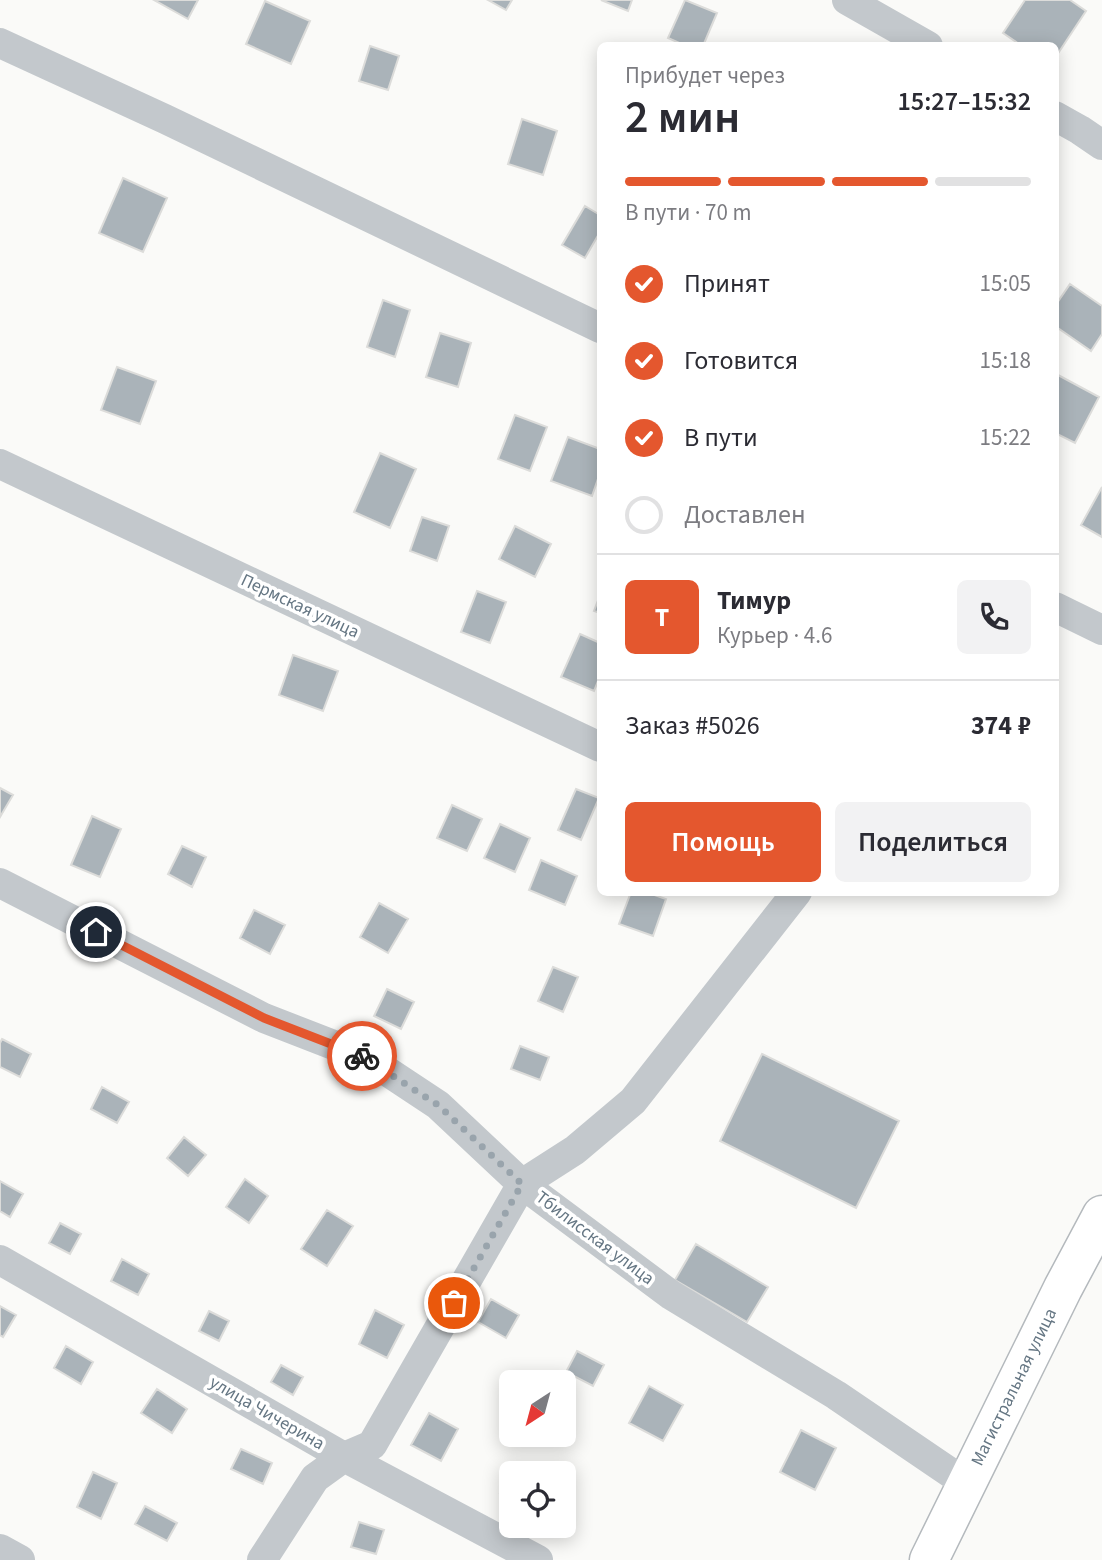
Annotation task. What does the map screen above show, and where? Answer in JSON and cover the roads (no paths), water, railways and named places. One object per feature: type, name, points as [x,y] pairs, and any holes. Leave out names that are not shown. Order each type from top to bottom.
[{"type":"highway","name":"Магистральная улица","points":[[929,1560],[1063,1288],[1102,1215]]},
{"type":"street","points":[[847,0],[922,42]]},
{"type":"street","points":[[0,43],[165,119],[597,327]]},
{"type":"street","points":[[1059,118],[1102,145]]},
{"type":"street","name":"Пермская улица","points":[[0,464],[597,746]]},
{"type":"street","points":[[1059,609],[1102,630]]},
{"type":"street","name":"Тбилисская улица","points":[[0,883],[264,1018],[367,1058],[438,1105],[522,1184],[671,1295],[836,1395],[967,1484]]},
{"type":"street","points":[[262,1560],[315,1478],[344,1457],[372,1445],[522,1184],[575,1150],[633,1101],[794,896]]},
{"type":"street","name":"улица Чичерина","points":[[0,1260],[344,1457],[538,1560]]},
{"type":"street","points":[[0,1549],[20,1560]]}]
